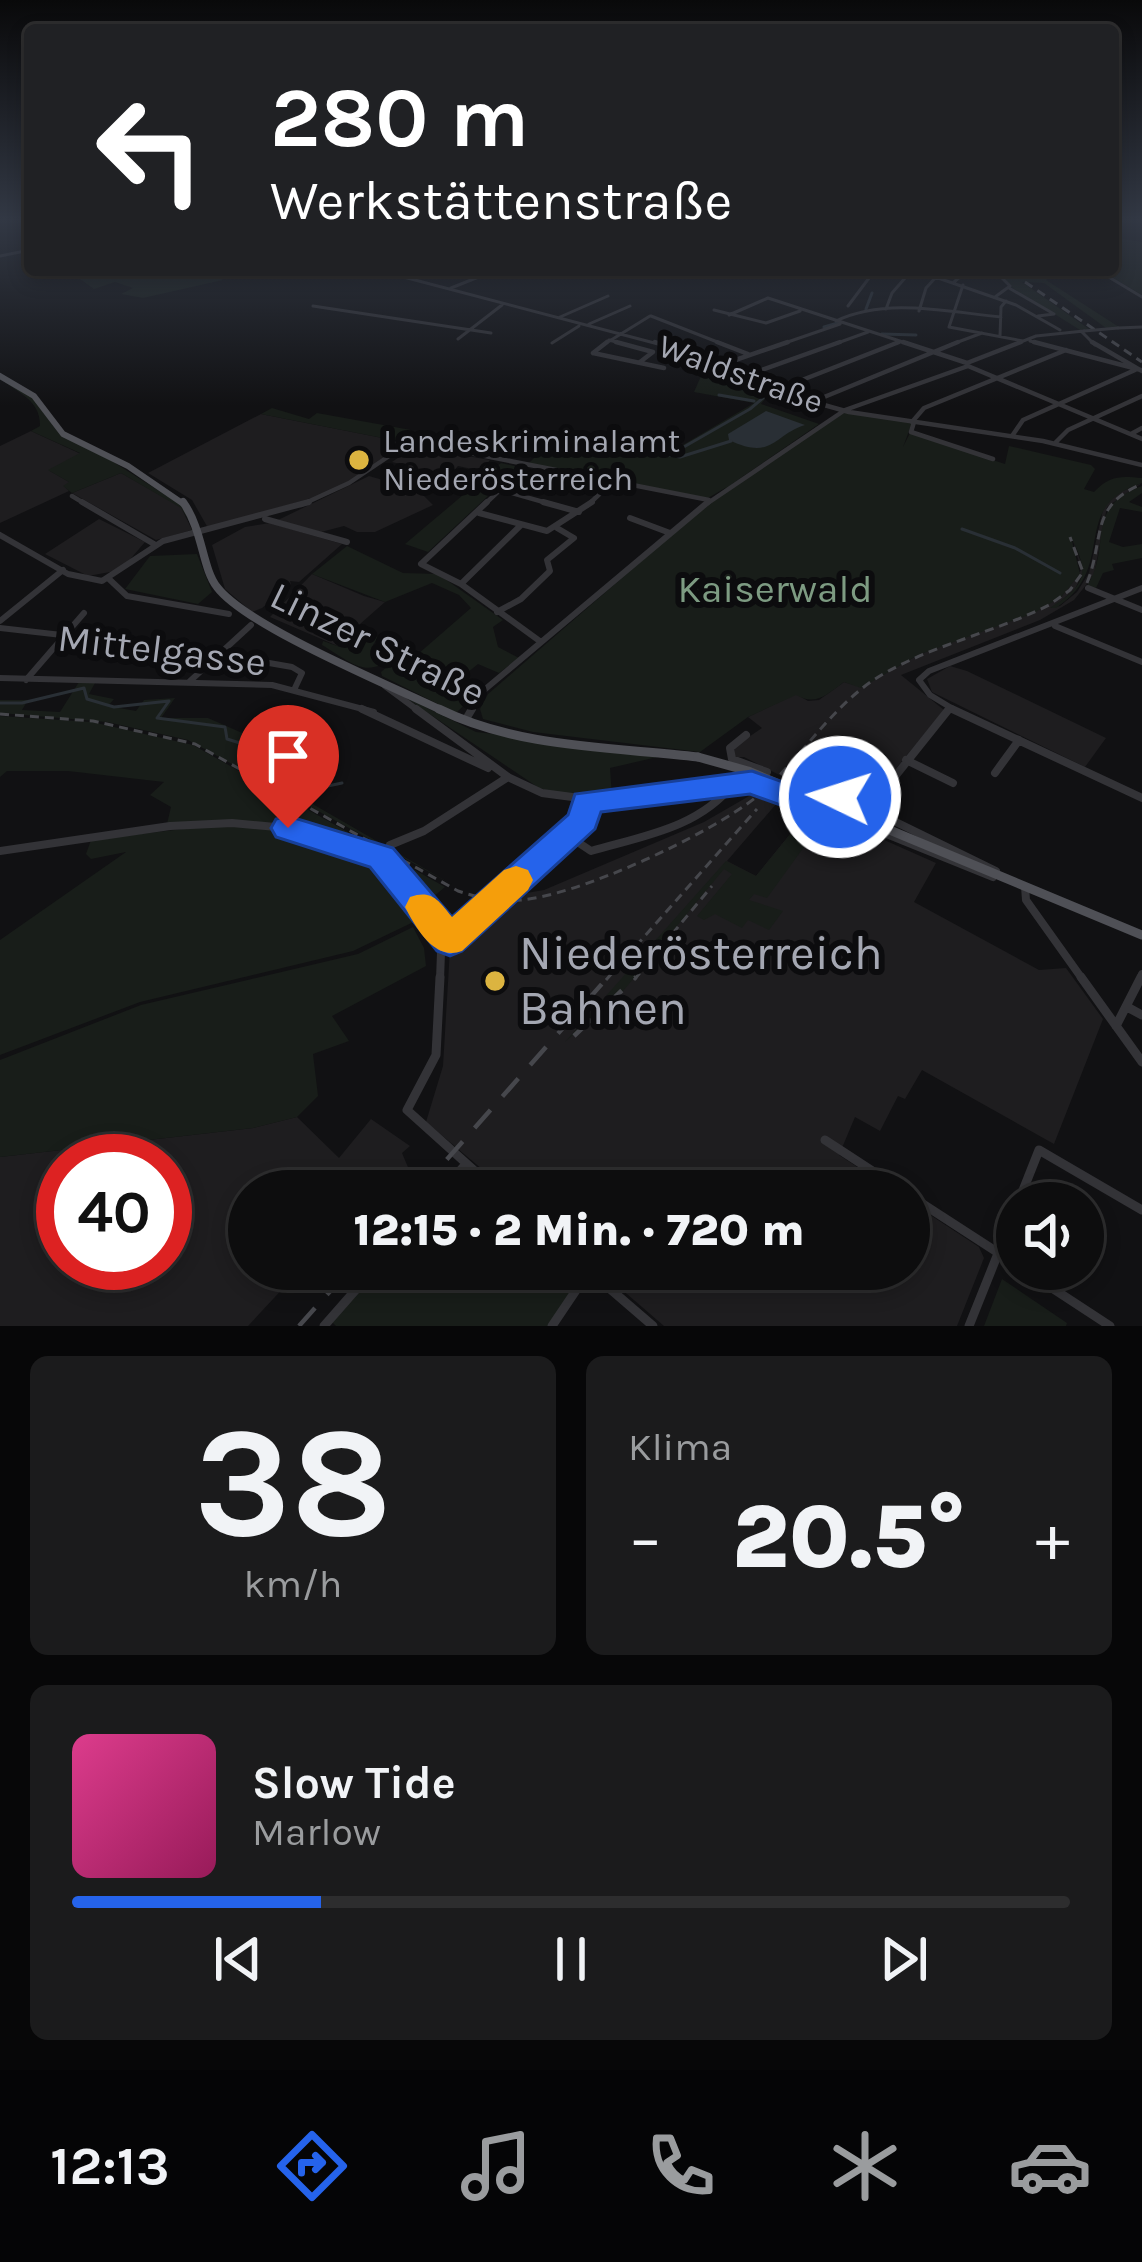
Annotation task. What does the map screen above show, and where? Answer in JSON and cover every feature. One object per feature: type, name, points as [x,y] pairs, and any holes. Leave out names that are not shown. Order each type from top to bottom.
[{"type":"main road","name":"Linzer Straße","points":[[0,376],[36,398],[53,426],[68,438],[128,466],[178,498],[192,512],[212,580],[234,607],[464,722],[526,738],[698,757],[748,771],[838,812]]},
{"type":"main road","points":[[838,812],[1002,878],[1025,892],[1142,934]]},
{"type":"street","name":"Waldstraße","points":[[419,282],[619,332],[812,402],[1055,443],[1142,465]]},
{"type":"street","points":[[447,290],[467,282]]},
{"type":"street","points":[[865,282],[846,306],[1000,317]]},
{"type":"street","points":[[886,309],[892,292],[904,282]]},
{"type":"street","points":[[920,311],[932,282]]},
{"type":"street","points":[[954,282],[1006,301],[1063,332]]},
{"type":"street","points":[[1005,282],[1054,314],[1038,316]]},
{"type":"street","points":[[963,285],[950,327],[1025,340],[1140,370]]},
{"type":"street","points":[[995,297],[1010,288]]},
{"type":"street","points":[[557,319],[608,296]]},
{"type":"street","points":[[729,315],[766,298],[1000,377],[1142,439]]},
{"type":"street","points":[[1000,336],[1006,301]]},
{"type":"street","points":[[458,339],[502,305]]},
{"type":"street","points":[[552,344],[630,306]]},
{"type":"street","points":[[313,307],[491,333]]},
{"type":"street","points":[[714,310],[766,323],[803,310]]},
{"type":"street","points":[[718,366],[865,310]]},
{"type":"street","points":[[664,368],[593,353],[652,315],[748,354]]},
{"type":"street","points":[[464,722],[476,697],[670,532],[709,500],[844,410],[1025,340],[1063,332],[1142,327]]},
{"type":"street","points":[[1082,331],[1097,346],[1140,370]]},
{"type":"street","points":[[742,377],[869,332]]},
{"type":"street","points":[[812,402],[982,333]]},
{"type":"street","points":[[609,340],[653,352],[639,363]]},
{"type":"street","points":[[774,392],[899,342]]},
{"type":"street","points":[[993,459],[910,432],[913,422],[924,408],[1066,350]]},
{"type":"street","points":[[1012,436],[1023,420],[1140,370]]},
{"type":"street","points":[[1055,443],[1068,430],[1142,396]]},
{"type":"street","points":[[1131,434],[1142,428]]},
{"type":"street","points":[[0,535],[64,570],[92,581],[110,579],[154,544],[262,518],[344,488],[406,441],[709,500]]},
{"type":"street","points":[[524,467],[421,564],[461,584],[541,642]]},
{"type":"street","points":[[478,512],[547,532],[611,483]]},
{"type":"street","points":[[501,490],[579,512]]},
{"type":"street","points":[[72,496],[154,544]]},
{"type":"street","points":[[262,518],[347,542]]},
{"type":"street","points":[[631,518],[670,532]]},
{"type":"street","points":[[461,584],[521,525]]},
{"type":"street","points":[[497,612],[517,602],[545,576],[550,571],[547,560],[574,538],[556,528]]},
{"type":"street","points":[[0,625],[64,570]]},
{"type":"street","points":[[110,579],[132,598],[229,614]]},
{"type":"street","points":[[1088,587],[1142,610]]},
{"type":"street","points":[[104,592],[116,588]]},
{"type":"street","points":[[1142,588],[923,675],[920,686],[950,708],[1142,798]]},
{"type":"street","points":[[26,680],[84,613]]},
{"type":"street","name":"Mittelgasse","points":[[0,625],[299,669],[302,678],[294,692]]},
{"type":"street","points":[[186,684],[251,625]]},
{"type":"street","points":[[1055,626],[1142,662]]},
{"type":"street","points":[[0,677],[272,685],[374,712],[542,793],[586,802],[760,783],[838,812],[844,805],[869,809]]},
{"type":"street","points":[[387,683],[385,689],[508,777]]},
{"type":"street","points":[[869,809],[950,708]]},
{"type":"street","points":[[746,735],[730,748],[732,759],[767,772],[760,783]]},
{"type":"street","points":[[440,744],[452,736]]},
{"type":"street","points":[[995,773],[1019,740]]},
{"type":"street","points":[[906,760],[953,783]]},
{"type":"street","points":[[390,845],[424,831],[508,777]]},
{"type":"street","points":[[567,835],[591,851],[658,831],[706,811],[734,783]]},
{"type":"street","points":[[811,804],[824,796],[840,797],[987,863],[1002,878]]},
{"type":"street","points":[[473,1170],[407,1110],[434,1066],[440,959],[450,940],[583,820],[586,802]]},
{"type":"street","points":[[0,851],[216,823],[299,831],[382,858],[450,940]]},
{"type":"street","points":[[1025,892],[1142,1062]]},
{"type":"street","points":[[1116,1026],[1142,974]]},
{"type":"street","points":[[1129,1008],[1142,1015]]},
{"type":"street","points":[[825,1140],[871,1170]]},
{"type":"street","points":[[1027,1182],[1039,1150],[1094,1182]]},
{"type":"street","points":[[461,1170],[466,1164]]},
{"type":"street","points":[[1104,1188],[1142,1210]]},
{"type":"street","points":[[930,1208],[996,1251]]},
{"type":"street","points":[[969,1326],[996,1257]]},
{"type":"street","points":[[330,1324],[357,1290]]},
{"type":"street","points":[[552,1326],[575,1290]]},
{"type":"street","points":[[611,1290],[653,1326]]},
{"type":"street","points":[[1055,1290],[1110,1326]]},
{"type":"shaded area","points":[[766,411],[805,425],[764,447],[729,440],[728,434]]},
{"type":"shaded area","points":[[261,414],[403,444],[363,474],[319,496],[208,528],[192,500],[148,473]]},
{"type":"shaded area","points":[[31,431],[81,454],[50,471],[71,483],[64,486],[69,491],[0,523],[0,446]]},
{"type":"shaded area","points":[[415,446],[490,460],[481,471],[458,466],[449,476],[392,462]]},
{"type":"shaded area","points":[[121,473],[181,507],[192,530],[156,540],[72,493]]},
{"type":"shaded area","points":[[369,476],[418,490],[433,505],[375,532],[344,526],[321,532],[278,520]]},
{"type":"shaded area","points":[[1142,483],[1107,507],[1094,575],[1074,600],[1040,620],[901,675],[944,710],[871,799],[863,802],[836,792],[813,792],[744,757],[735,757],[734,747],[762,728],[748,717],[796,694],[808,701],[819,700],[844,682],[861,687],[918,655],[1061,597],[1081,570],[1072,537],[1084,571],[1075,589],[1054,607],[1060,606],[1077,592],[1089,573],[1104,505],[1117,493]]},
{"type":"shaded area","points":[[99,519],[145,542],[121,570],[88,576],[45,554]]},
{"type":"shaded area","points":[[270,523],[342,544],[299,582],[290,581],[252,612],[225,589],[212,545],[245,527]]},
{"type":"shaded area","points":[[312,574],[385,602],[340,647],[270,617]]},
{"type":"shaded area","points":[[950,666],[1106,738],[1085,767],[932,692],[927,679]]},
{"type":"shaded area","points":[[763,788],[783,796],[727,861],[756,876],[808,812],[817,810],[936,863],[914,902],[1039,970],[1066,968],[1103,1019],[1054,1144],[922,1070],[905,1099],[898,1096],[880,1131],[855,1117],[839,1155],[862,1170],[483,1170],[426,1122],[443,1066],[450,949],[498,898],[544,890],[704,822]]},
{"type":"shaded area","points":[[297,1117],[339,1158],[371,1119],[410,1146],[402,1153],[409,1170],[228,1170],[228,1290],[281,1290],[248,1326],[0,1326],[0,1157],[36,1153],[36,1290],[192,1290],[192,1135]]},
{"type":"shaded area","points":[[930,1215],[979,1247],[984,1258],[957,1326],[664,1326],[622,1290],[930,1290]]},
{"type":"green space","points":[[84,282],[215,282],[143,298],[121,294],[133,288],[115,282],[94,289]]},
{"type":"green space","points":[[1006,282],[1049,282],[1119,327],[1106,328],[1044,283],[1022,282],[1089,329],[1080,330]]},
{"type":"green space","points":[[1120,282],[1142,282],[1142,295]]},
{"type":"green space","name":"Kaiserwald","points":[[701,376],[733,383],[740,377],[771,391],[761,404],[819,424],[732,484],[846,412],[912,423],[903,447],[910,433],[1005,464],[1009,446],[1091,465],[1095,469],[1084,489],[1094,492],[1116,478],[1142,478],[1142,483],[1119,494],[1106,507],[1086,574],[1075,592],[1056,608],[1050,608],[1081,578],[1081,560],[1071,537],[1080,574],[1061,597],[1034,613],[918,655],[861,688],[844,682],[815,699],[796,695],[748,717],[700,752],[533,732],[483,719],[480,709],[488,694],[727,487],[708,498],[527,465],[561,431],[671,452],[754,403],[694,392]]},
{"type":"green space","points":[[0,378],[32,397],[60,435],[183,506],[194,530],[188,533],[193,528],[181,508],[121,473],[72,493],[63,486],[69,482],[48,470],[80,453],[31,431],[40,426],[36,409]]},
{"type":"green space","points":[[272,408],[309,419],[317,413],[411,430],[403,442],[261,414]]},
{"type":"green space","points":[[501,463],[519,467],[428,552],[405,544]]},
{"type":"green space","points":[[1142,486],[1142,493],[1129,502],[1142,507],[1142,512],[1120,508],[1109,542],[1123,547],[1142,544],[1142,558],[1112,564],[1114,570],[1103,573],[1096,588],[1087,586],[1112,505]]},
{"type":"green space","points":[[347,546],[403,573],[438,574],[503,620],[493,627],[498,647],[519,658],[499,673],[478,664],[462,677],[482,688],[456,713],[382,676],[407,650],[418,654],[471,608],[459,595],[432,583],[385,602],[312,574]]},
{"type":"green space","points":[[197,554],[212,592],[198,604],[125,589],[150,556]]},
{"type":"green space","points":[[357,627],[378,637],[373,645],[394,655],[367,668],[322,645],[323,641],[340,647]]},
{"type":"green space","points":[[79,682],[95,683],[89,694],[114,699],[108,706],[136,711],[144,700],[175,698],[161,718],[208,718],[258,740],[249,749],[255,761],[263,762],[281,744],[303,747],[309,764],[299,781],[304,799],[453,885],[188,740],[107,722],[0,713],[0,700],[28,700],[22,710],[60,712]]},
{"type":"green space","points":[[403,696],[476,732],[666,755],[610,768],[612,797],[574,797],[539,788]]},
{"type":"green space","points":[[0,716],[92,722],[193,745],[445,887],[426,903],[384,856],[314,832],[268,822],[167,824],[171,807],[150,795],[164,782],[68,771],[7,771],[0,777]]},
{"type":"green space","points":[[810,810],[825,818],[767,898],[754,894],[749,900],[783,911],[769,930],[748,920],[742,928],[715,914],[704,920],[697,916],[732,874],[724,869],[624,990],[565,1042],[726,861],[756,876]]},
{"type":"green space","points":[[216,825],[286,831],[373,857],[426,916],[353,951],[140,1002],[0,1055],[0,940],[126,852],[91,859],[86,854],[91,840]]},
{"type":"green space","points":[[413,927],[424,948],[426,966],[332,1016],[349,1041],[313,1054],[318,1096],[297,1117],[192,1135],[36,1134],[36,1153],[0,1157],[0,1060],[141,1005],[358,954]]},
{"type":"green space","points":[[356,1290],[574,1290],[552,1326],[336,1326],[330,1320]]},
{"type":"green space","points":[[998,1290],[1018,1290],[1067,1323],[1066,1326],[984,1326]]},
{"type":"waterway","points":[[866,309],[872,293]]},
{"type":"waterway","points":[[824,327],[838,323]]},
{"type":"waterway","points":[[882,334],[916,335]]},
{"type":"waterway","points":[[675,452],[750,409],[770,392]]},
{"type":"waterway","points":[[719,395],[754,401]]},
{"type":"waterway","points":[[552,441],[586,440],[680,457],[731,441]]},
{"type":"waterway","points":[[962,529],[1015,548],[1060,573]]},
{"type":"waterway","points":[[0,703],[22,703],[84,688],[87,699],[114,707],[169,701],[157,718],[225,727],[227,739],[243,744],[244,759],[278,774],[277,762],[295,752],[305,763],[296,782],[304,791],[342,783]]},
{"type":"railway","points":[[1025,282],[1142,362]]},
{"type":"railway","points":[[1087,583],[1106,513],[1125,493],[1142,484]]},
{"type":"railway","points":[[0,714],[93,721],[195,744],[458,891],[505,900],[546,896],[642,861],[734,813],[770,784],[840,708],[892,669],[1049,605],[1070,590],[1083,572],[1070,537]]},
{"type":"railway","points":[[606,980],[757,809]]},
{"type":"railway","points":[[634,980],[712,886]]},
{"type":"railway","points":[[438,1170],[608,977]]},
{"type":"railway","points":[[574,1036],[636,977]]},
{"type":"railway","points":[[299,1326],[331,1290]]},
{"type":"slow traffic","points":[[423,907],[450,940],[516,880]]},
{"type":"place","name":"Landeskriminalamt Niederösterreich","points":[[359,460]]},
{"type":"place","name":"Niederösterreich Bahnen","points":[[495,981]]},
{"type":"route","points":[[288,828],[382,858],[450,940],[583,820],[586,802],[752,782],[811,804],[824,796],[840,797]]}]
